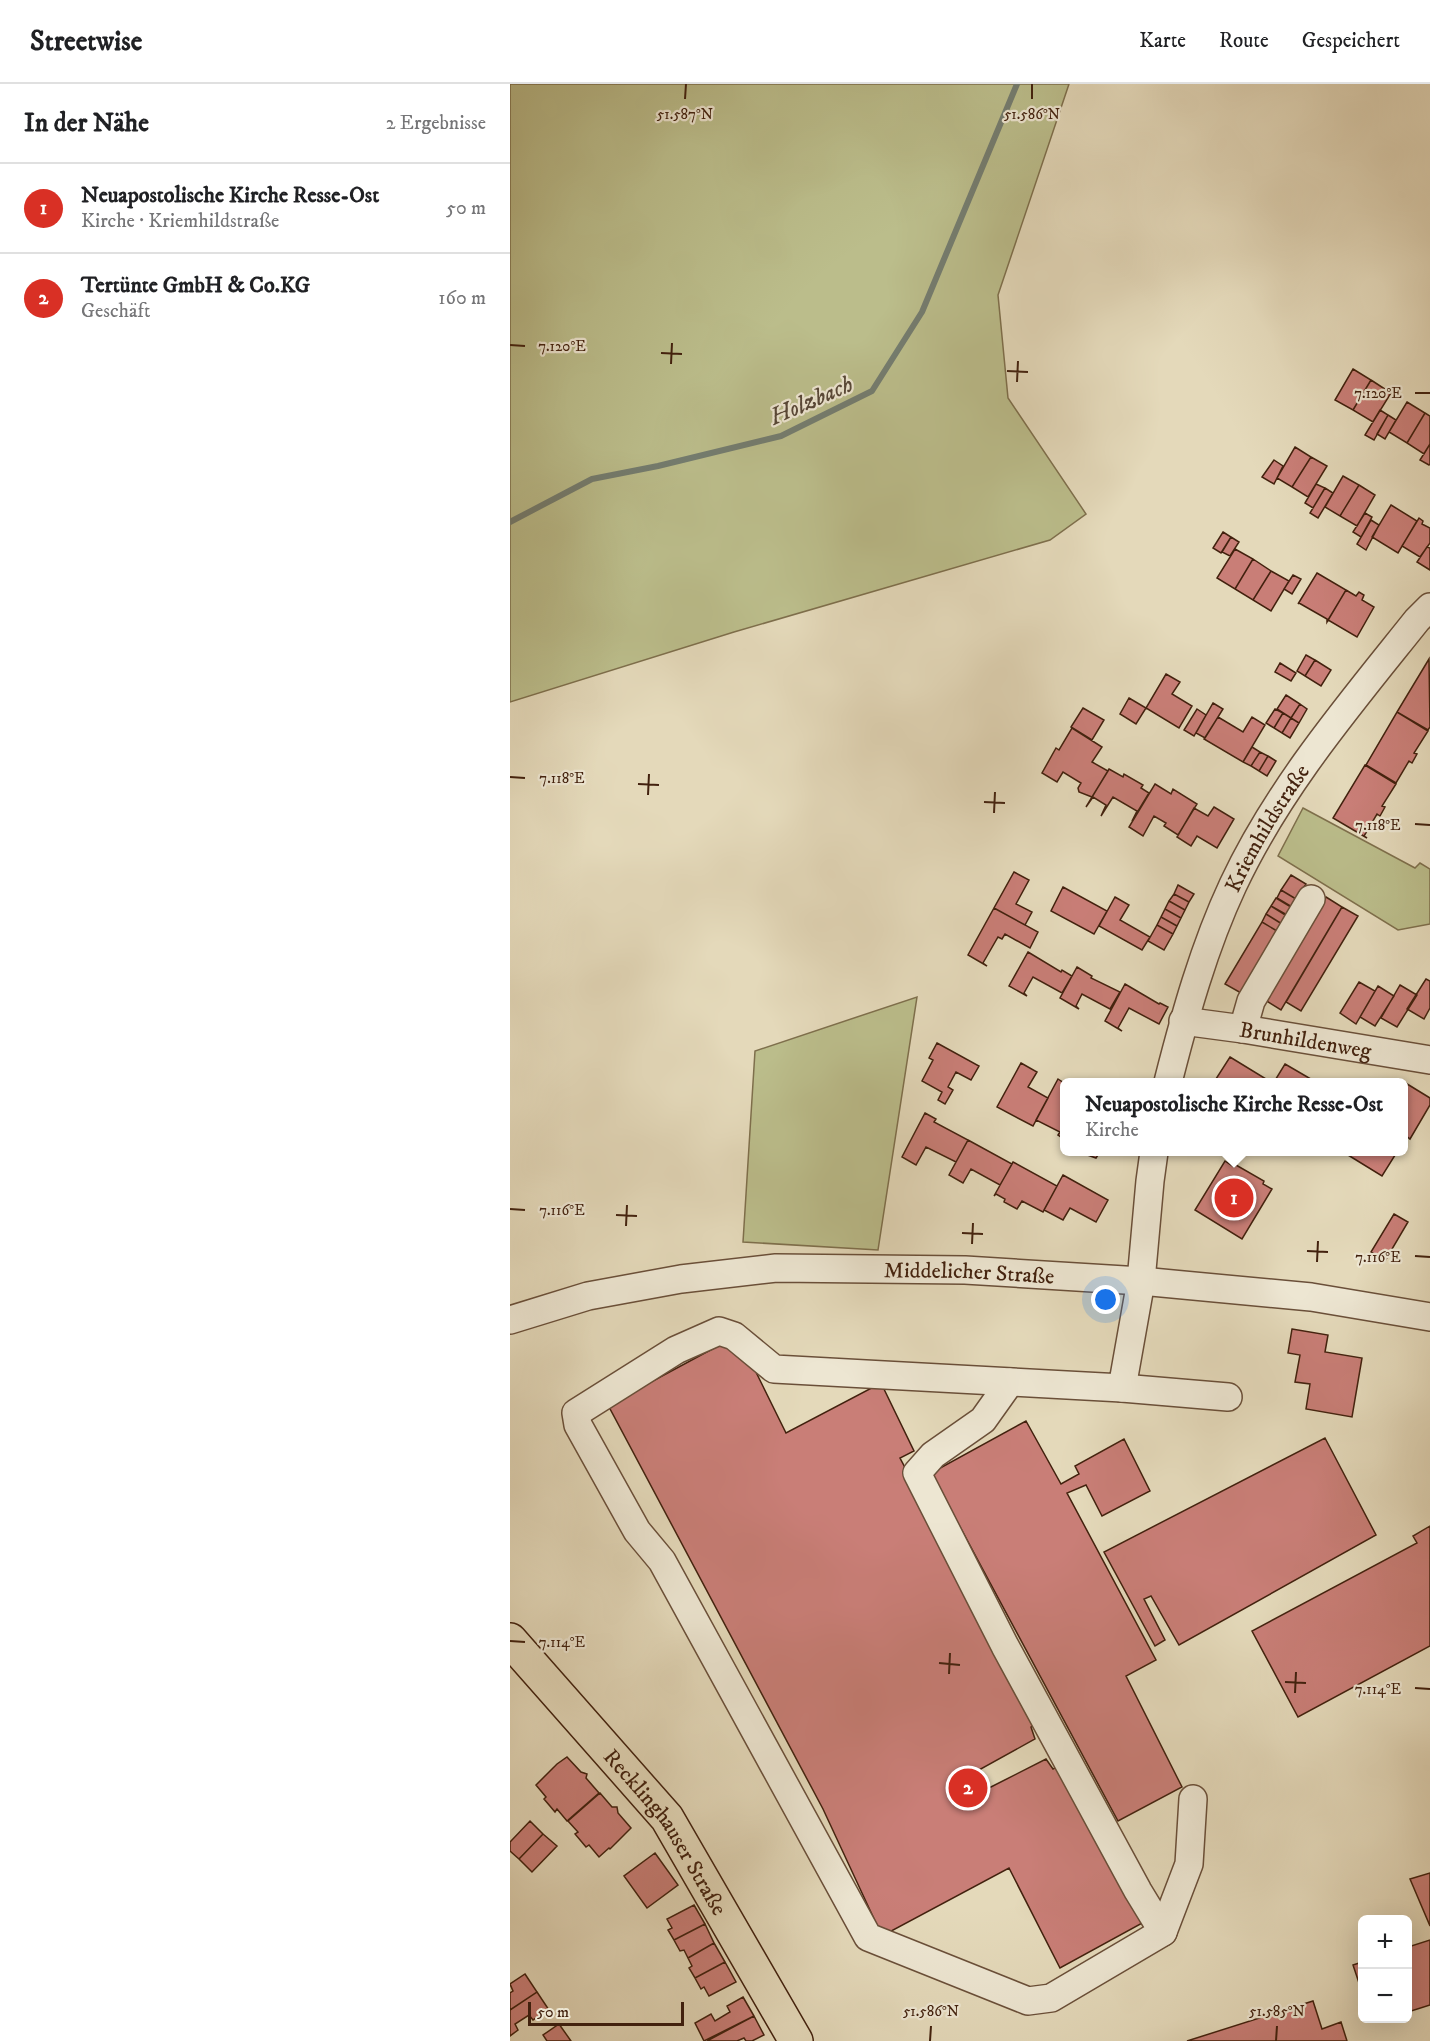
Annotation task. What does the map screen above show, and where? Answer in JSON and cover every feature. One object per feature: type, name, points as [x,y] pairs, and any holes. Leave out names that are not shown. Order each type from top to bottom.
[{"type":"main road","name":"Recklinghauser Straße","points":[[510,1640],[667,1818],[796,2041]]},
{"type":"street","name":"Kriemhildstraße","points":[[1169,1078],[1183,1021],[1212,938],[1233,885],[1253,846],[1282,799],[1340,716],[1426,618]]},
{"type":"street","points":[[1243,1029],[1251,1000],[1311,899]]},
{"type":"street","name":"Brunhildenweg","points":[[1183,1021],[1430,1060]]},
{"type":"street","points":[[1122,1388],[1141,1281],[1154,1156]]},
{"type":"street","name":"Middelicher Straße","points":[[510,1320],[599,1294],[681,1279],[776,1269],[965,1270],[1141,1281],[1311,1297],[1430,1317]]},
{"type":"street","points":[[1193,1798],[1189,1864],[1163,1932],[1051,1998],[1028,2001],[868,1937],[662,1561],[637,1531],[578,1425],[576,1413],[676,1350],[719,1330],[734,1336],[774,1369],[1122,1388],[1228,1397]]},
{"type":"street","points":[[1010,1382],[983,1419],[933,1455],[917,1473],[1005,1646],[1138,1891],[1163,1932]]},
{"type":"green space","points":[[510,84],[1069,84],[998,295],[1008,398],[1086,514],[1050,540],[734,632],[510,702]]},
{"type":"green space","points":[[1303,808],[1415,868],[1420,863],[1430,869],[1430,924],[1398,930],[1278,856]]},
{"type":"green space","points":[[917,997],[878,1250],[743,1242],[755,1051]]},
{"type":"building","points":[[1353,369],[1371,380],[1353,410],[1335,400]]},
{"type":"building","points":[[1371,380],[1391,393],[1373,422],[1353,410]]},
{"type":"building","points":[[1407,402],[1425,413],[1407,443],[1389,432]]},
{"type":"building","points":[[1380,410],[1388,415],[1374,440],[1365,435]]},
{"type":"building","points":[[1425,413],[1430,416],[1430,444],[1424,454],[1407,443]]},
{"type":"building","points":[[1388,415],[1396,420],[1385,439],[1377,434]]},
{"type":"building","points":[[1430,444],[1430,464],[1429,465],[1420,460]]},
{"type":"building","points":[[1295,447],[1311,457],[1292,487],[1277,478]]},
{"type":"building","points":[[1311,457],[1327,466],[1308,497],[1292,487]]},
{"type":"building","points":[[1274,460],[1283,466],[1274,484],[1262,477]]},
{"type":"building","points":[[1343,476],[1359,485],[1340,516],[1325,507]]},
{"type":"building","points":[[1316,484],[1325,488],[1313,508],[1305,503]]},
{"type":"building","points":[[1359,485],[1375,495],[1357,526],[1340,516]]},
{"type":"building","points":[[1325,488],[1333,493],[1318,518],[1310,513]]},
{"type":"building","points":[[1391,505],[1417,521],[1398,553],[1372,537]]},
{"type":"building","points":[[1365,513],[1372,517],[1361,537],[1353,532]]},
{"type":"building","points":[[1419,518],[1423,521],[1422,524],[1430,528],[1430,543],[1420,557],[1402,546]]},
{"type":"building","points":[[1371,520],[1379,525],[1366,550],[1357,544]]},
{"type":"building","points":[[1223,532],[1231,537],[1221,553],[1213,548]]},
{"type":"building","points":[[1231,537],[1239,542],[1230,556],[1222,552]]},
{"type":"building","points":[[1427,547],[1430,548],[1430,570],[1417,562]]},
{"type":"building","points":[[1235,549],[1253,559],[1235,589],[1217,578]]},
{"type":"building","points":[[1253,559],[1271,571],[1253,600],[1235,589]]},
{"type":"building","points":[[1271,571],[1289,581],[1271,611],[1253,600]]},
{"type":"building","points":[[1317,573],[1346,590],[1327,622],[1327,619],[1298,604]]},
{"type":"building","points":[[1293,575],[1301,579],[1292,594],[1284,589]]},
{"type":"building","points":[[1346,590],[1356,596],[1359,592],[1364,595],[1362,600],[1374,607],[1357,637],[1328,620]]},
{"type":"building","points":[[1306,655],[1315,660],[1305,676],[1297,671]]},
{"type":"building","points":[[1429,659],[1430,727],[1428,730],[1397,712]]},
{"type":"building","points":[[1315,660],[1331,670],[1321,686],[1305,676]]},
{"type":"building","points":[[1280,663],[1296,673],[1291,681],[1275,672]]},
{"type":"building","points":[[1166,674],[1180,682],[1172,694],[1192,706],[1179,728],[1146,708]]},
{"type":"building","points":[[1286,695],[1300,704],[1291,718],[1277,709]]},
{"type":"building","points":[[1129,698],[1146,708],[1136,724],[1120,714]]},
{"type":"building","points":[[1213,703],[1223,709],[1205,738],[1196,733]]},
{"type":"building","points":[[1300,704],[1307,709],[1299,723],[1291,718]]},
{"type":"building","points":[[1083,708],[1104,720],[1092,740],[1071,727]]},
{"type":"building","points":[[1197,709],[1206,715],[1194,736],[1184,730]]},
{"type":"building","points":[[1275,709],[1283,713],[1274,728],[1266,723]]},
{"type":"building","points":[[1397,712],[1428,731],[1414,753],[1417,754],[1412,763],[1409,761],[1396,783],[1366,765]]},
{"type":"building","points":[[1283,713],[1291,718],[1282,733],[1274,728]]},
{"type":"building","points":[[1218,717],[1243,732],[1252,717],[1265,725],[1243,762],[1204,739]]},
{"type":"building","points":[[1291,718],[1299,723],[1290,738],[1282,733]]},
{"type":"building","points":[[1072,728],[1102,747],[1092,762],[1108,771],[1092,797],[1079,792],[1078,788],[1081,783],[1063,772],[1057,782],[1042,773],[1056,748],[1059,750]]},
{"type":"building","points":[[1252,747],[1260,752],[1251,766],[1243,762]]},
{"type":"building","points":[[1260,752],[1268,756],[1259,771],[1251,766]]},
{"type":"building","points":[[1268,756],[1276,761],[1267,776],[1259,771]]},
{"type":"building","points":[[1365,765],[1396,784],[1382,806],[1385,807],[1380,816],[1377,814],[1364,836],[1367,838],[1333,818]]},
{"type":"building","points":[[1109,769],[1123,777],[1124,774],[1143,785],[1141,788],[1149,793],[1132,821],[1137,811],[1113,797],[1101,816],[1106,805],[1093,797],[1086,807]]},
{"type":"building","points":[[1155,784],[1171,794],[1173,789],[1197,804],[1178,835],[1164,826],[1166,823],[1154,816],[1143,836],[1129,827]]},
{"type":"building","points":[[1214,807],[1234,819],[1217,848],[1197,836],[1191,846],[1177,837],[1194,808],[1208,816]]},
{"type":"building","points":[[1014,872],[1029,880],[1016,904],[1032,912],[1025,925],[994,908]]},
{"type":"building","points":[[1291,875],[1306,884],[1296,899],[1281,890]]},
{"type":"building","points":[[1178,885],[1194,894],[1189,902],[1174,894]]},
{"type":"building","points":[[1063,887],[1107,911],[1094,934],[1051,911]]},
{"type":"building","points":[[1281,890],[1296,899],[1292,907],[1277,898]]},
{"type":"building","points":[[1174,894],[1189,902],[1185,910],[1169,901]]},
{"type":"building","points":[[1115,897],[1129,905],[1120,920],[1150,937],[1142,950],[1099,926]]},
{"type":"building","points":[[1326,897],[1342,907],[1281,1010],[1265,1000]]},
{"type":"building","points":[[1276,898],[1291,907],[1287,915],[1271,906]]},
{"type":"building","points":[[1169,901],[1185,910],[1181,918],[1165,909]]},
{"type":"building","points":[[1271,906],[1287,916],[1282,924],[1266,914]]},
{"type":"building","points":[[1342,907],[1358,916],[1301,1011],[1286,1002]]},
{"type":"building","points":[[994,908],[1038,932],[1030,948],[1005,934],[1002,939],[998,937],[983,963],[987,966],[968,955]]},
{"type":"building","points":[[1165,909],[1181,918],[1177,926],[1161,917]]},
{"type":"building","points":[[1266,914],[1282,924],[1277,931],[1262,922]]},
{"type":"building","points":[[1161,917],[1177,926],[1173,934],[1157,925]]},
{"type":"building","points":[[1262,922],[1277,931],[1241,993],[1225,984]]},
{"type":"building","points":[[1157,925],[1173,934],[1164,950],[1148,941]]},
{"type":"building","points":[[1028,952],[1072,976],[1062,993],[1033,977],[1024,993],[1027,996],[1009,986]]},
{"type":"building","points":[[1077,967],[1092,976],[1091,978],[1120,992],[1110,1009],[1082,994],[1076,1006],[1079,1009],[1060,998]]},
{"type":"building","points":[[1426,979],[1430,981],[1430,1008],[1424,1019],[1407,1009]]},
{"type":"building","points":[[1359,982],[1375,991],[1356,1024],[1340,1013]]},
{"type":"building","points":[[1125,984],[1168,1007],[1159,1024],[1129,1008],[1118,1028],[1122,1031],[1105,1021]]},
{"type":"building","points":[[1400,985],[1417,995],[1397,1027],[1381,1018]]},
{"type":"building","points":[[1378,986],[1394,996],[1375,1026],[1360,1017]]},
{"type":"building","points":[[937,1043],[979,1066],[971,1080],[956,1072],[948,1087],[953,1090],[945,1104],[938,1100],[942,1092],[922,1081],[933,1060],[929,1058]]},
{"type":"building","points":[[1230,1057],[1264,1078],[1217,1078]]},
{"type":"building","points":[[1021,1063],[1037,1072],[1028,1087],[1048,1098],[1033,1126],[997,1107]]},
{"type":"building","points":[[1285,1064],[1309,1078],[1276,1078]]},
{"type":"building","points":[[1058,1079],[1060,1080],[1060,1132],[1036,1120]]},
{"type":"building","points":[[1408,1084],[1430,1098],[1430,1105],[1410,1139],[1408,1137]]},
{"type":"building","points":[[925,1113],[936,1119],[934,1122],[968,1140],[956,1162],[926,1147],[916,1165],[902,1157]]},
{"type":"building","points":[[968,1140],[1012,1164],[1000,1185],[971,1169],[963,1183],[949,1175]]},
{"type":"building","points":[[1350,1156],[1394,1156],[1382,1176]]},
{"type":"building","points":[[1225,1161],[1264,1181],[1263,1184],[1272,1189],[1242,1239],[1195,1210]]},
{"type":"building","points":[[1013,1162],[1057,1186],[1043,1212],[1022,1201],[1017,1209],[1004,1202],[1005,1199],[996,1194],[994,1196]]},
{"type":"building","points":[[1063,1175],[1108,1200],[1096,1222],[1070,1208],[1063,1220],[1044,1210]]},
{"type":"building","points":[[1394,1214],[1408,1222],[1385,1261],[1371,1252]]},
{"type":"building","points":[[1292,1329],[1328,1335],[1325,1352],[1362,1358],[1352,1417],[1306,1409],[1310,1384],[1295,1382],[1300,1355],[1288,1353]]},
{"type":"building","points":[[729,1340],[738,1357],[748,1356],[786,1433],[881,1383],[914,1451],[900,1458],[1040,1722],[1031,1727],[1035,1739],[977,1771],[987,1789],[1046,1759],[1053,1769],[1063,1764],[1146,1921],[1060,1968],[1009,1868],[882,1936],[823,1809],[608,1405]]},
{"type":"building","points":[[1026,1421],[1061,1484],[1079,1474],[1075,1466],[1124,1439],[1150,1491],[1102,1516],[1086,1485],[1067,1493],[1156,1660],[1126,1676],[1182,1787],[1118,1821],[931,1473]]},
{"type":"building","points":[[1325,1438],[1376,1535],[1179,1645],[1151,1596],[1144,1599],[1165,1640],[1155,1646],[1104,1552]]},
{"type":"building","points":[[1430,1526],[1430,1646],[1298,1717],[1252,1631],[1417,1543],[1413,1536]]},
{"type":"building","points":[[567,1757],[581,1772],[587,1774],[586,1778],[599,1793],[567,1821],[557,1809],[555,1812],[536,1785]]},
{"type":"building","points":[[600,1793],[612,1807],[617,1807],[618,1813],[631,1828],[599,1857],[589,1845],[586,1847],[575,1834],[578,1832],[568,1821]]},
{"type":"building","points":[[530,1821],[543,1834],[519,1859],[510,1851],[510,1842]]},
{"type":"building","points":[[543,1834],[557,1846],[532,1872],[519,1859]]},
{"type":"building","points":[[655,1853],[678,1885],[647,1908],[624,1876]]},
{"type":"building","points":[[1430,1873],[1430,1926],[1410,1879]]},
{"type":"building","points":[[694,1905],[705,1924],[674,1940],[668,1930],[672,1928],[667,1919]]},
{"type":"building","points":[[705,1924],[714,1943],[688,1958],[684,1950],[680,1951],[674,1940]]},
{"type":"building","points":[[1430,1940],[1430,2005],[1412,2011],[1412,1969],[1412,1946]]},
{"type":"building","points":[[714,1943],[725,1962],[695,1978],[689,1968],[692,1966],[688,1958]]},
{"type":"building","points":[[725,1962],[736,1982],[709,1996],[704,1987],[701,1989],[695,1978]]},
{"type":"building","points":[[1358,1963],[1358,1980],[1353,1965]]},
{"type":"building","points":[[525,1974],[537,1992],[510,2010],[510,1993],[513,1991],[510,1984]]},
{"type":"building","points":[[537,1992],[549,2010],[533,2020],[529,2015],[515,2024],[518,2030],[510,2036],[510,2010]]},
{"type":"building","points":[[743,1997],[754,2016],[704,2041],[695,2023],[711,2014],[715,2021],[730,2012],[727,2006]]},
{"type":"building","points":[[1313,2001],[1322,2029],[1341,2022],[1347,2041],[1187,2041]]},
{"type":"building","points":[[754,2016],[764,2035],[752,2041],[746,2041],[744,2038],[737,2041],[707,2041]]},
{"type":"building","points":[[559,2024],[571,2041],[547,2041],[543,2035]]},
{"type":"waterway","name":"Holzbach","points":[[510,522],[592,479],[658,466],[781,436],[872,391],[922,312],[1017,84]]},
{"type":"place","name":"Neuapostolische Kirche Resse-Ost","points":[[1234,1198]]},
{"type":"place","name":"Tertünte GmbH & Co.KG","points":[[968,1788]]}]
